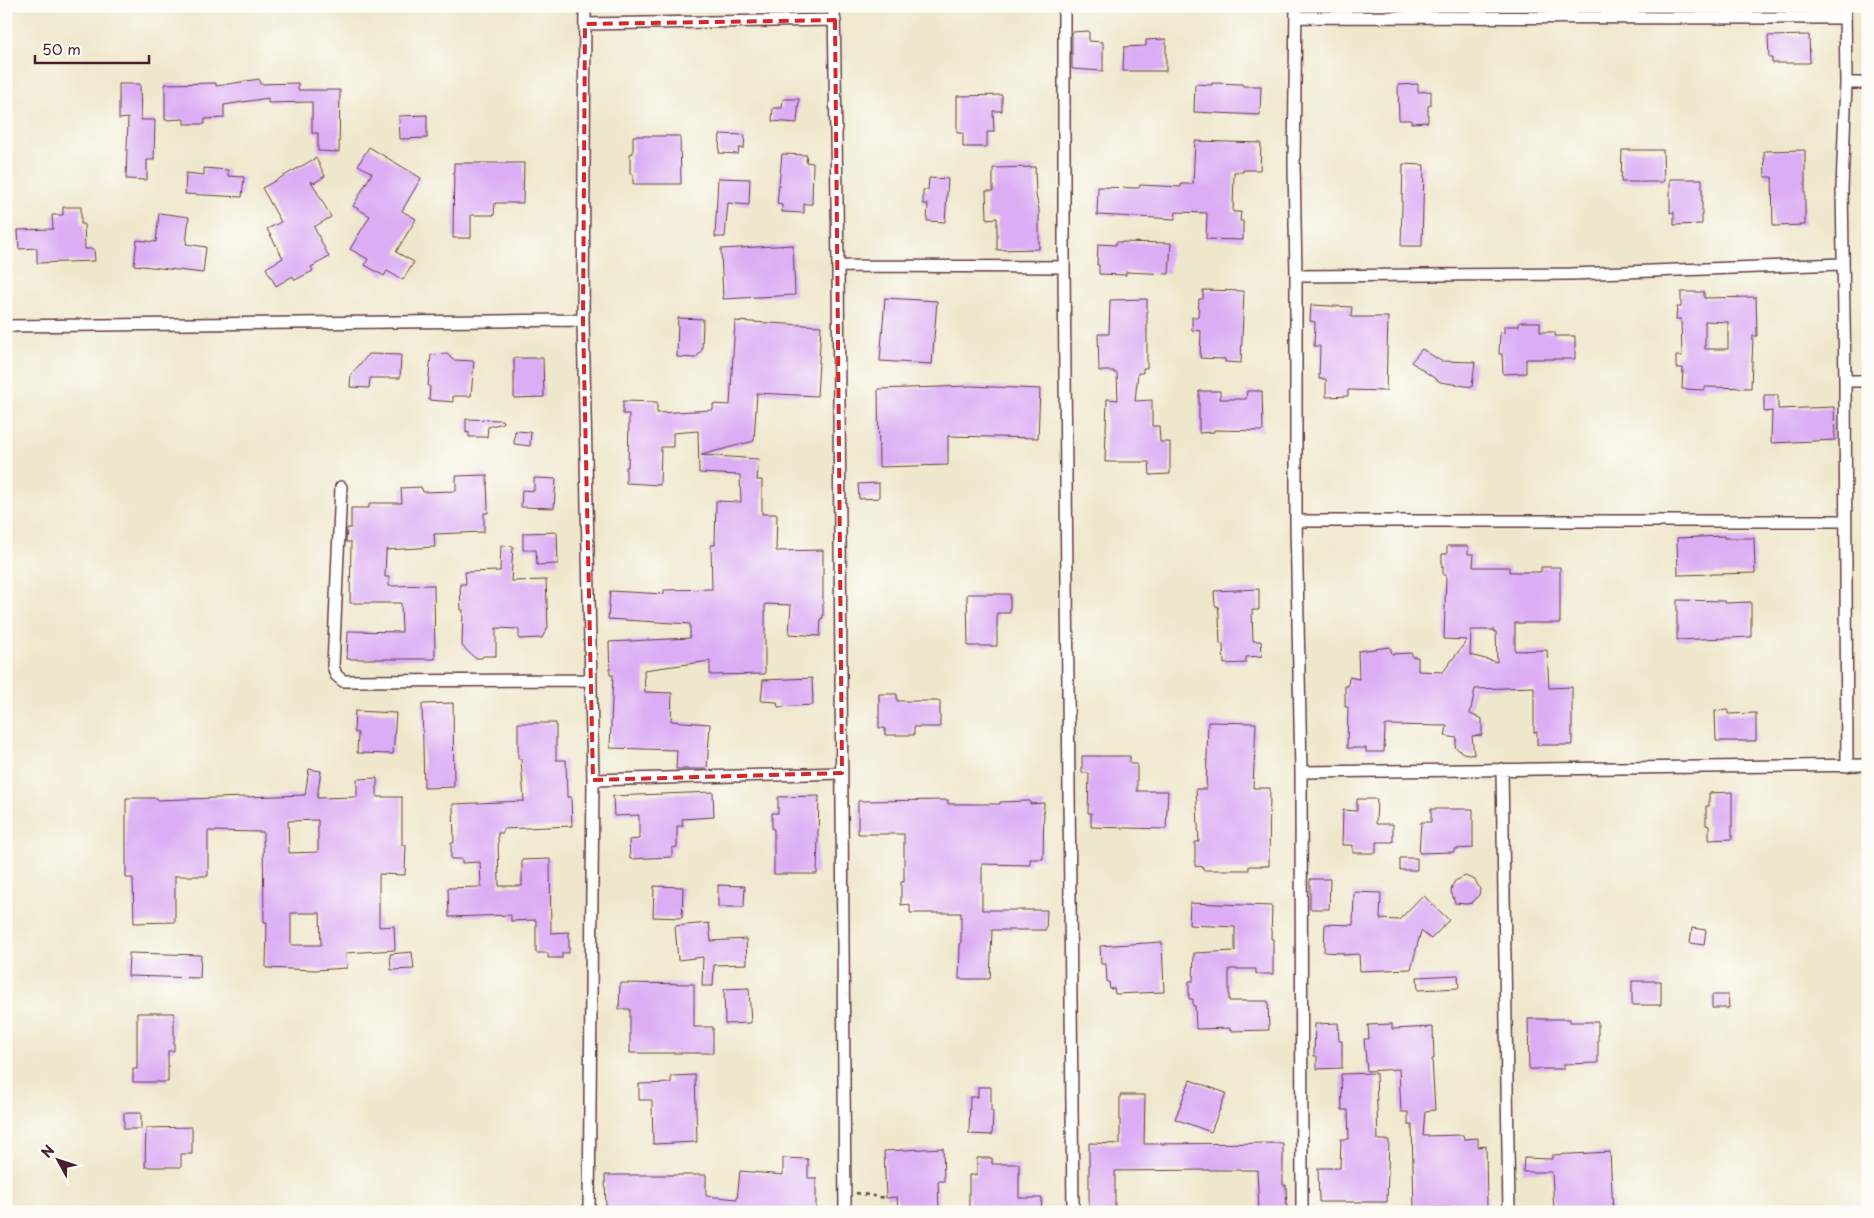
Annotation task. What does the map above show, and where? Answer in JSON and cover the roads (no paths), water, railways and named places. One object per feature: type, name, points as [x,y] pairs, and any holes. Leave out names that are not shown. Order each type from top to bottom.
[{"type":"street","points":[[585,6],[584,320],[593,780],[589,1212]]},
{"type":"street","points":[[834,6],[838,266],[845,1212]]},
{"type":"street","points":[[1064,6],[1064,267],[1073,1212]]},
{"type":"street","points":[[1844,6],[1846,83],[1842,188],[1842,264],[1845,381],[1847,766]]},
{"type":"street","points":[[1302,1212],[1301,772],[1296,521],[1294,163],[1296,12],[1844,18]]},
{"type":"street","points":[[585,24],[835,20]]},
{"type":"street","points":[[1846,83],[1868,83]]},
{"type":"street","points":[[1296,276],[1571,274],[1842,264]]},
{"type":"street","points":[[838,266],[1064,267]]},
{"type":"street","points":[[6,326],[584,320]]},
{"type":"street","points":[[1845,381],[1868,381]]},
{"type":"street","points":[[341,487],[333,666],[336,675],[343,681],[591,680]]},
{"type":"street","points":[[1296,521],[1845,521]]},
{"type":"street","points":[[1301,772],[1868,765]]},
{"type":"street","points":[[1502,769],[1509,1212]]},
{"type":"street","points":[[593,780],[842,773]]}]
